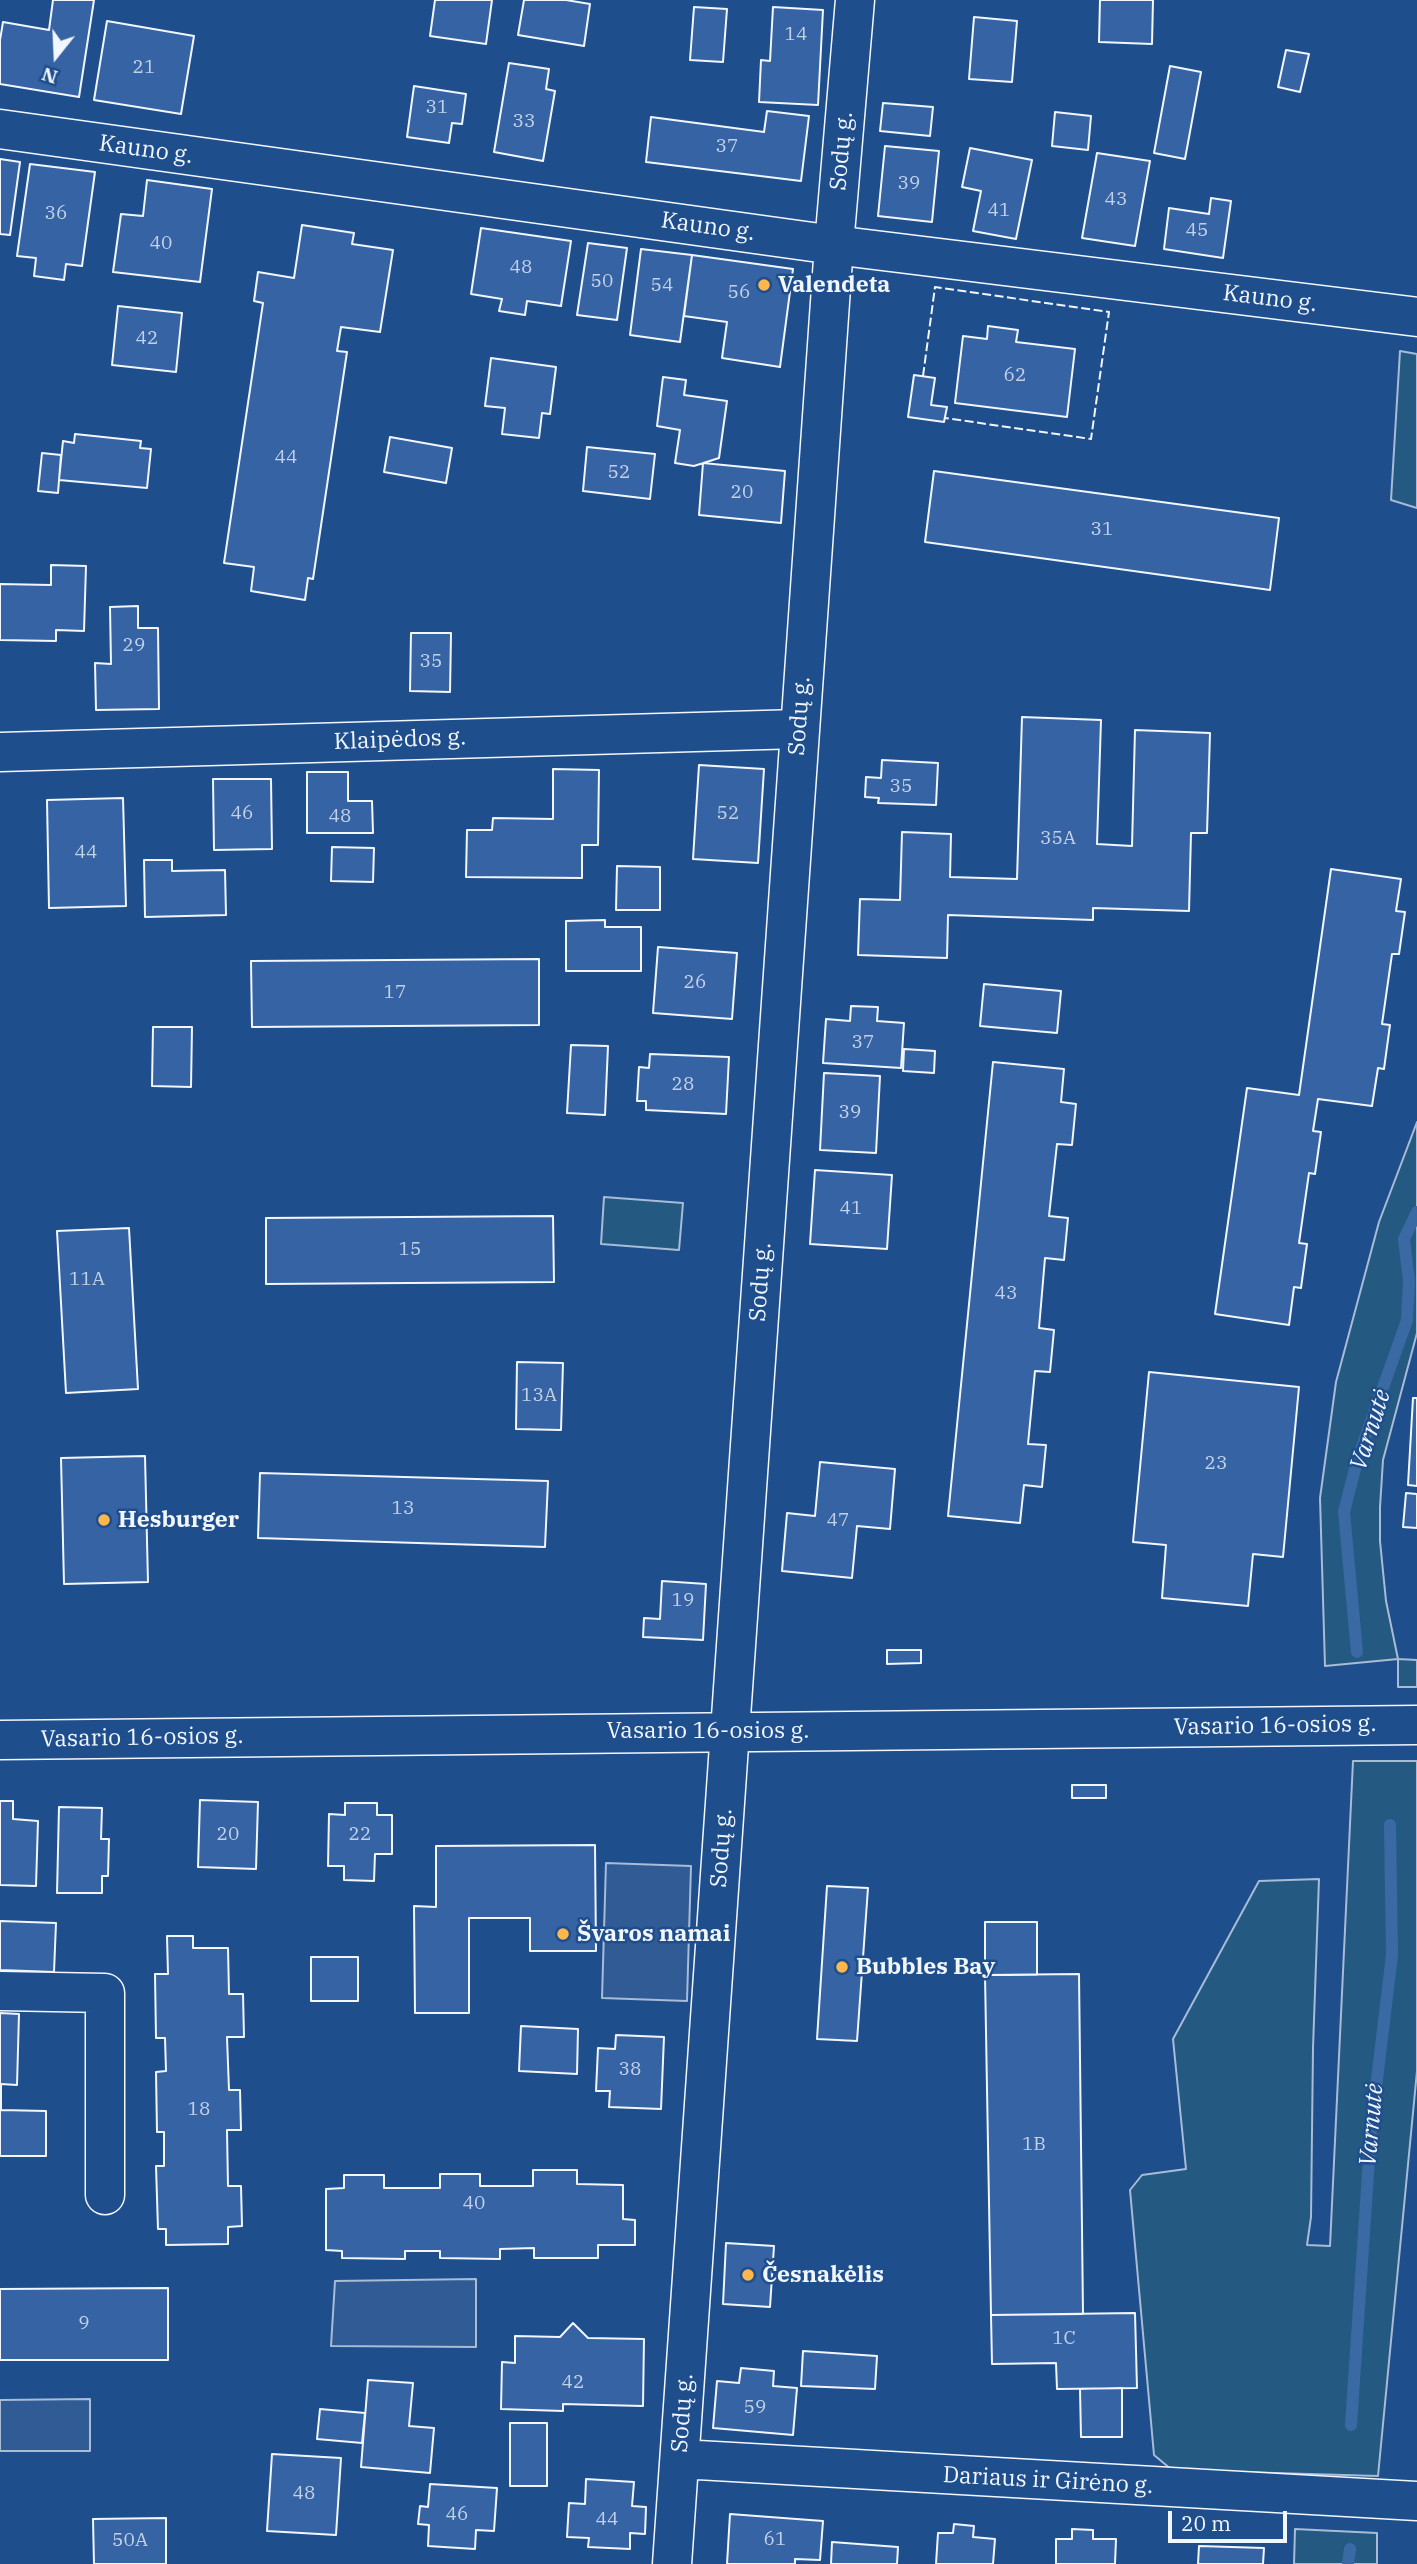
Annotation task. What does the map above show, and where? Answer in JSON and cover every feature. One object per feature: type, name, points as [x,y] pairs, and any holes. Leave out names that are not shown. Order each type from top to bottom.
[{"type":"main road","name":"Sodų g.","points":[[671,2564],[799,729],[834,245],[855,0]]},
{"type":"main road","name":"Kauno g.","points":[[0,129],[834,245],[1417,317]]},
{"type":"main road","name":"Klaipėdos g.","points":[[0,752],[799,729]]},
{"type":"main road","name":"Vasario 16-osios g.","points":[[0,1741],[1417,1725]]},
{"type":"main road","points":[[0,1991],[105,1993],[105,2195]]},
{"type":"main road","name":"Dariaus ir Girėno g.","points":[[680,2459],[1417,2501]]},
{"type":"shaded area","points":[[1400,351],[1417,354],[1417,508],[1391,500]]},
{"type":"shaded area","points":[[1417,1122],[1417,1333],[1383,1460],[1380,1507],[1380,1541],[1386,1601],[1398,1659],[1325,1666],[1320,1498],[1336,1382],[1379,1222]]},
{"type":"shaded area","points":[[604,1197],[683,1203],[679,1250],[601,1244]]},
{"type":"shaded area","points":[[1398,1659],[1417,1660],[1417,1687],[1398,1687]]},
{"type":"shaded area","points":[[1353,1761],[1417,1761],[1417,2071],[1378,2476],[1172,2470],[1154,2455],[1130,2190],[1142,2175],[1186,2169],[1173,2039],[1259,1881],[1319,1879],[1311,2217],[1307,2245],[1330,2246]]},
{"type":"shaded area","points":[[606,1863],[691,1866],[687,2001],[602,1998]]},
{"type":"shaded area","points":[[476,2279],[476,2347],[331,2346],[335,2281]]},
{"type":"shaded area","points":[[90,2399],[90,2451],[0,2451],[0,2400]]},
{"type":"shaded area","points":[[1295,2529],[1377,2533],[1377,2564],[1294,2564]]},
{"type":"building","points":[[53,0],[94,0],[79,97],[0,84],[0,40],[3,22],[49,30]]},
{"type":"building","points":[[435,0],[492,0],[486,44],[430,36]]},
{"type":"building","points":[[524,0],[566,0],[590,4],[584,46],[518,35]]},
{"type":"building","points":[[1100,0],[1153,0],[1152,44],[1099,42]]},
{"type":"building","points":[[694,7],[727,9],[723,62],[690,60]]},
{"type":"building","points":[[773,7],[823,10],[818,105],[759,102],[761,60],[770,61]]},
{"type":"building","points":[[974,17],[1017,21],[1012,82],[969,79]]},
{"type":"building","points":[[107,21],[194,36],[181,114],[94,100]]},
{"type":"building","points":[[1286,50],[1309,54],[1300,92],[1278,87]]},
{"type":"building","points":[[509,63],[549,69],[546,89],[555,91],[543,161],[494,152]]},
{"type":"building","points":[[1170,66],[1201,72],[1185,159],[1154,153]]},
{"type":"building","points":[[414,86],[466,94],[462,124],[452,123],[449,143],[407,137]]},
{"type":"building","points":[[883,103],[933,107],[930,136],[880,131]]},
{"type":"building","points":[[767,111],[809,116],[801,181],[646,162],[651,117],[764,132]]},
{"type":"building","points":[[1055,112],[1091,116],[1088,150],[1052,146]]},
{"type":"building","points":[[885,146],[939,151],[932,222],[878,216]]},
{"type":"building","points":[[970,148],[1032,160],[1016,239],[973,231],[981,191],[962,187]]},
{"type":"building","points":[[1097,153],[1150,161],[1135,246],[1082,238]]},
{"type":"building","points":[[0,159],[20,162],[10,235],[0,234]]},
{"type":"building","points":[[30,164],[95,172],[82,266],[66,264],[64,280],[34,276],[36,258],[17,256]]},
{"type":"building","points":[[147,180],[212,189],[200,282],[113,272],[121,214],[143,216]]},
{"type":"building","points":[[1211,198],[1231,201],[1223,258],[1164,249],[1169,208],[1209,214]]},
{"type":"building","points":[[302,225],[354,233],[352,244],[393,250],[380,332],[341,327],[337,351],[347,352],[313,579],[308,578],[305,600],[251,591],[254,567],[224,563],[263,303],[254,301],[258,272],[294,278]]},
{"type":"building","points":[[481,228],[571,241],[561,306],[527,301],[525,315],[499,311],[502,299],[471,294]]},
{"type":"building","points":[[588,243],[627,248],[617,320],[577,315]]},
{"type":"building","points":[[641,249],[692,255],[680,342],[630,335]]},
{"type":"building","points":[[692,255],[793,269],[780,367],[722,358],[727,322],[684,316]]},
{"type":"building","points":[[118,306],[182,313],[176,372],[112,365]]},
{"type":"building","points":[[988,326],[1018,330],[1016,342],[1075,349],[1067,417],[955,403],[963,336],[987,339]]},
{"type":"building","points":[[491,358],[556,367],[550,414],[542,413],[539,438],[502,434],[505,408],[485,406]]},
{"type":"building","points":[[914,375],[935,378],[931,405],[947,407],[944,422],[908,417]]},
{"type":"building","points":[[663,377],[686,380],[684,395],[727,401],[719,458],[694,466],[675,463],[680,430],[657,426]]},
{"type":"building","points":[[75,434],[141,441],[140,448],[151,449],[147,488],[59,480],[63,441],[74,443]]},
{"type":"building","points":[[390,437],[452,448],[446,483],[384,472]]},
{"type":"building","points":[[587,447],[655,454],[650,499],[583,491]]},
{"type":"building","points":[[42,453],[61,455],[58,493],[38,491]]},
{"type":"building","points":[[703,463],[785,471],[781,523],[699,515]]},
{"type":"building","points":[[934,471],[1279,518],[1270,590],[925,542]]},
{"type":"building","points":[[51,565],[86,566],[84,631],[56,630],[56,641],[0,640],[0,584],[51,585]]},
{"type":"building","points":[[138,606],[138,628],[158,628],[159,709],[96,710],[95,663],[111,664],[110,607]]},
{"type":"building","points":[[411,633],[451,633],[450,692],[410,691]]},
{"type":"building","points":[[1022,717],[1101,720],[1097,844],[1132,846],[1135,730],[1210,733],[1207,833],[1191,833],[1189,911],[1093,908],[1093,920],[948,915],[947,958],[858,955],[860,899],[900,900],[902,832],[951,834],[950,877],[1017,879]]},
{"type":"building","points":[[882,760],[938,763],[936,805],[878,803],[879,798],[865,797],[866,777],[881,778]]},
{"type":"building","points":[[699,765],[764,769],[758,863],[693,859]]},
{"type":"building","points":[[553,769],[599,770],[598,845],[582,845],[582,878],[466,877],[467,830],[492,830],[493,818],[553,819]]},
{"type":"building","points":[[307,772],[348,772],[348,801],[372,801],[373,833],[307,833]]},
{"type":"building","points":[[213,779],[271,779],[272,849],[214,850]]},
{"type":"building","points":[[123,798],[126,906],[49,908],[47,800]]},
{"type":"building","points":[[332,847],[374,848],[373,882],[331,881]]},
{"type":"building","points":[[144,860],[172,860],[172,871],[225,870],[226,915],[145,917]]},
{"type":"building","points":[[617,866],[660,867],[660,910],[616,910]]},
{"type":"building","points":[[1331,869],[1401,879],[1396,911],[1405,912],[1399,954],[1392,954],[1382,1024],[1390,1025],[1384,1069],[1378,1068],[1372,1106],[1318,1099],[1313,1131],[1321,1132],[1315,1174],[1309,1173],[1299,1243],[1307,1244],[1301,1288],[1294,1287],[1289,1325],[1215,1314],[1247,1088],[1299,1095]]},
{"type":"building","points":[[605,920],[605,927],[641,927],[641,971],[566,971],[566,921]]},
{"type":"building","points":[[658,947],[737,953],[732,1019],[653,1013]]},
{"type":"building","points":[[539,959],[539,1025],[252,1027],[251,961]]},
{"type":"building","points":[[984,984],[1061,991],[1057,1033],[980,1026]]},
{"type":"building","points":[[851,1006],[878,1007],[877,1021],[904,1023],[901,1068],[823,1063],[826,1019],[850,1021]]},
{"type":"building","points":[[153,1027],[192,1027],[191,1087],[152,1086]]},
{"type":"building","points":[[571,1045],[608,1046],[605,1115],[567,1113]]},
{"type":"building","points":[[904,1049],[935,1051],[934,1073],[903,1071]]},
{"type":"building","points":[[650,1054],[729,1057],[726,1114],[646,1110],[646,1101],[637,1101],[639,1067],[649,1068]]},
{"type":"building","points":[[993,1062],[1064,1069],[1061,1102],[1076,1104],[1072,1145],[1057,1144],[1049,1216],[1068,1218],[1064,1260],[1045,1258],[1039,1328],[1054,1330],[1050,1372],[1035,1371],[1028,1444],[1046,1445],[1042,1487],[1024,1485],[1020,1523],[948,1516]]},
{"type":"building","points":[[824,1073],[880,1076],[876,1153],[820,1150]]},
{"type":"building","points":[[815,1170],[892,1175],[887,1249],[810,1244]]},
{"type":"building","points":[[553,1216],[554,1282],[266,1284],[266,1218]]},
{"type":"building","points":[[129,1228],[138,1389],[66,1393],[57,1231]]},
{"type":"building","points":[[517,1362],[563,1363],[561,1430],[516,1429]]},
{"type":"building","points":[[1149,1372],[1299,1387],[1283,1557],[1253,1554],[1248,1606],[1162,1598],[1166,1545],[1133,1542]]},
{"type":"building","points":[[1413,1398],[1417,1398],[1417,1486],[1408,1485]]},
{"type":"building","name":"Hesburger","points":[[145,1456],[148,1582],[64,1584],[61,1458]]},
{"type":"building","points":[[820,1462],[895,1469],[890,1529],[857,1526],[852,1578],[782,1571],[787,1513],[815,1516]]},
{"type":"building","points":[[260,1473],[548,1481],[545,1547],[258,1538]]},
{"type":"building","points":[[1406,1493],[1417,1494],[1417,1528],[1403,1527]]},
{"type":"building","points":[[662,1581],[706,1584],[703,1640],[643,1637],[644,1618],[660,1619]]},
{"type":"building","points":[[887,1650],[921,1650],[921,1663],[887,1664]]},
{"type":"building","points":[[1072,1785],[1106,1785],[1106,1798],[1072,1798]]},
{"type":"building","points":[[200,1800],[258,1802],[256,1869],[198,1867]]},
{"type":"building","points":[[0,1801],[13,1801],[13,1819],[38,1821],[36,1886],[0,1885]]},
{"type":"building","points":[[345,1803],[377,1803],[377,1815],[392,1815],[392,1854],[375,1854],[374,1881],[344,1880],[344,1866],[328,1866],[329,1814],[345,1815]]},
{"type":"building","points":[[59,1807],[102,1808],[101,1839],[109,1839],[108,1876],[102,1876],[102,1893],[57,1893]]},
{"type":"building","name":"Švaros namai","points":[[595,1845],[596,1951],[530,1951],[530,1918],[469,1918],[469,2013],[415,2013],[414,1906],[436,1907],[436,1846]]},
{"type":"building","name":"Bubbles Bay","points":[[827,1886],[868,1888],[857,2041],[817,2039]]},
{"type":"building","points":[[0,1921],[56,1923],[54,1972],[0,1970]]},
{"type":"building","points":[[985,1922],[1037,1922],[1037,1975],[985,1975]]},
{"type":"building","points":[[167,1936],[193,1936],[193,1948],[228,1948],[229,1994],[243,1994],[244,2037],[227,2037],[229,2090],[240,2090],[241,2130],[227,2130],[228,2186],[241,2186],[242,2226],[228,2227],[228,2244],[166,2245],[166,2229],[158,2229],[156,2166],[164,2166],[164,2132],[157,2132],[156,2072],[166,2071],[165,2038],[156,2038],[155,1974],[168,1974]]},
{"type":"building","points":[[311,1957],[358,1957],[358,2001],[311,2001]]},
{"type":"building","points":[[1079,1974],[1083,2314],[991,2315],[985,1975]]},
{"type":"building","points":[[0,2013],[19,2014],[17,2085],[1,2084],[1,2110],[46,2111],[46,2156],[0,2156]]},
{"type":"building","points":[[521,2026],[578,2029],[577,2074],[519,2071]]},
{"type":"building","points":[[616,2035],[664,2037],[661,2109],[609,2107],[610,2091],[596,2091],[598,2048],[615,2049]]},
{"type":"building","points":[[533,2170],[577,2170],[577,2184],[623,2185],[623,2219],[635,2220],[635,2245],[598,2245],[598,2258],[534,2258],[534,2248],[500,2249],[500,2259],[440,2258],[440,2251],[405,2251],[405,2259],[342,2258],[342,2251],[326,2250],[326,2189],[344,2188],[344,2175],[384,2175],[384,2188],[440,2188],[440,2174],[480,2174],[480,2186],[533,2186]]},
{"type":"building","name":"Česnakėlis","points":[[726,2243],[774,2246],[770,2307],[723,2304]]},
{"type":"building","points":[[168,2288],[168,2360],[0,2360],[0,2289]]},
{"type":"building","points":[[1135,2313],[1137,2388],[1057,2389],[1056,2363],[992,2364],[991,2315]]},
{"type":"building","points":[[573,2323],[588,2338],[644,2339],[643,2406],[563,2404],[563,2411],[501,2409],[502,2362],[515,2363],[515,2336],[560,2337]]},
{"type":"building","points":[[803,2351],[877,2356],[875,2389],[801,2386]]},
{"type":"building","points":[[741,2368],[774,2371],[773,2386],[797,2388],[793,2435],[713,2428],[717,2381],[739,2383]]},
{"type":"building","points":[[368,2380],[413,2383],[409,2426],[434,2428],[430,2473],[361,2467]]},
{"type":"building","points":[[1122,2388],[1122,2437],[1081,2437],[1080,2389]]},
{"type":"building","points":[[320,2409],[365,2413],[362,2443],[317,2439]]},
{"type":"building","points":[[510,2423],[547,2423],[547,2486],[510,2486]]},
{"type":"building","points":[[272,2454],[341,2458],[336,2535],[267,2531]]},
{"type":"building","points":[[586,2479],[634,2482],[632,2506],[646,2507],[645,2534],[630,2533],[630,2549],[588,2547],[589,2538],[567,2537],[569,2503],[585,2504]]},
{"type":"building","points":[[430,2484],[497,2488],[494,2531],[476,2530],[475,2549],[428,2546],[429,2525],[418,2524],[420,2506],[428,2507]]},
{"type":"building","points":[[730,2514],[823,2521],[820,2560],[795,2559],[795,2564],[727,2564]]},
{"type":"building","points":[[166,2518],[166,2564],[94,2564],[93,2519]]},
{"type":"building","points":[[954,2524],[974,2526],[973,2537],[995,2539],[993,2564],[936,2564],[938,2533],[953,2533]]},
{"type":"building","points":[[1072,2529],[1093,2530],[1093,2539],[1116,2539],[1115,2564],[1056,2564],[1056,2539],[1072,2539]]},
{"type":"building","points":[[832,2542],[898,2547],[897,2564],[831,2564]]},
{"type":"building","points":[[1199,2546],[1264,2548],[1263,2564],[1198,2564]]},
{"type":"waterway","name":"Varnutė","points":[[1357,1652],[1344,1512],[1357,1461],[1407,1320],[1409,1281],[1404,1239],[1417,1212]]},
{"type":"waterway","name":"Varnutė","points":[[1351,2425],[1371,2129],[1392,1955],[1390,1825]]},
{"type":"waterway","name":"Varnutė","points":[[1348,2564],[1350,2549]]},
{"type":"fence","points":[[923,376],[935,287],[1109,312],[1091,439],[945,418]]},
{"type":"place","name":"Valendeta","points":[[764,285]]},
{"type":"place","name":"Hesburger","points":[[104,1520]]},
{"type":"place","name":"Švaros namai","points":[[563,1934]]},
{"type":"place","name":"Bubbles Bay","points":[[842,1967]]},
{"type":"place","name":"Česnakėlis","points":[[748,2275]]}]
